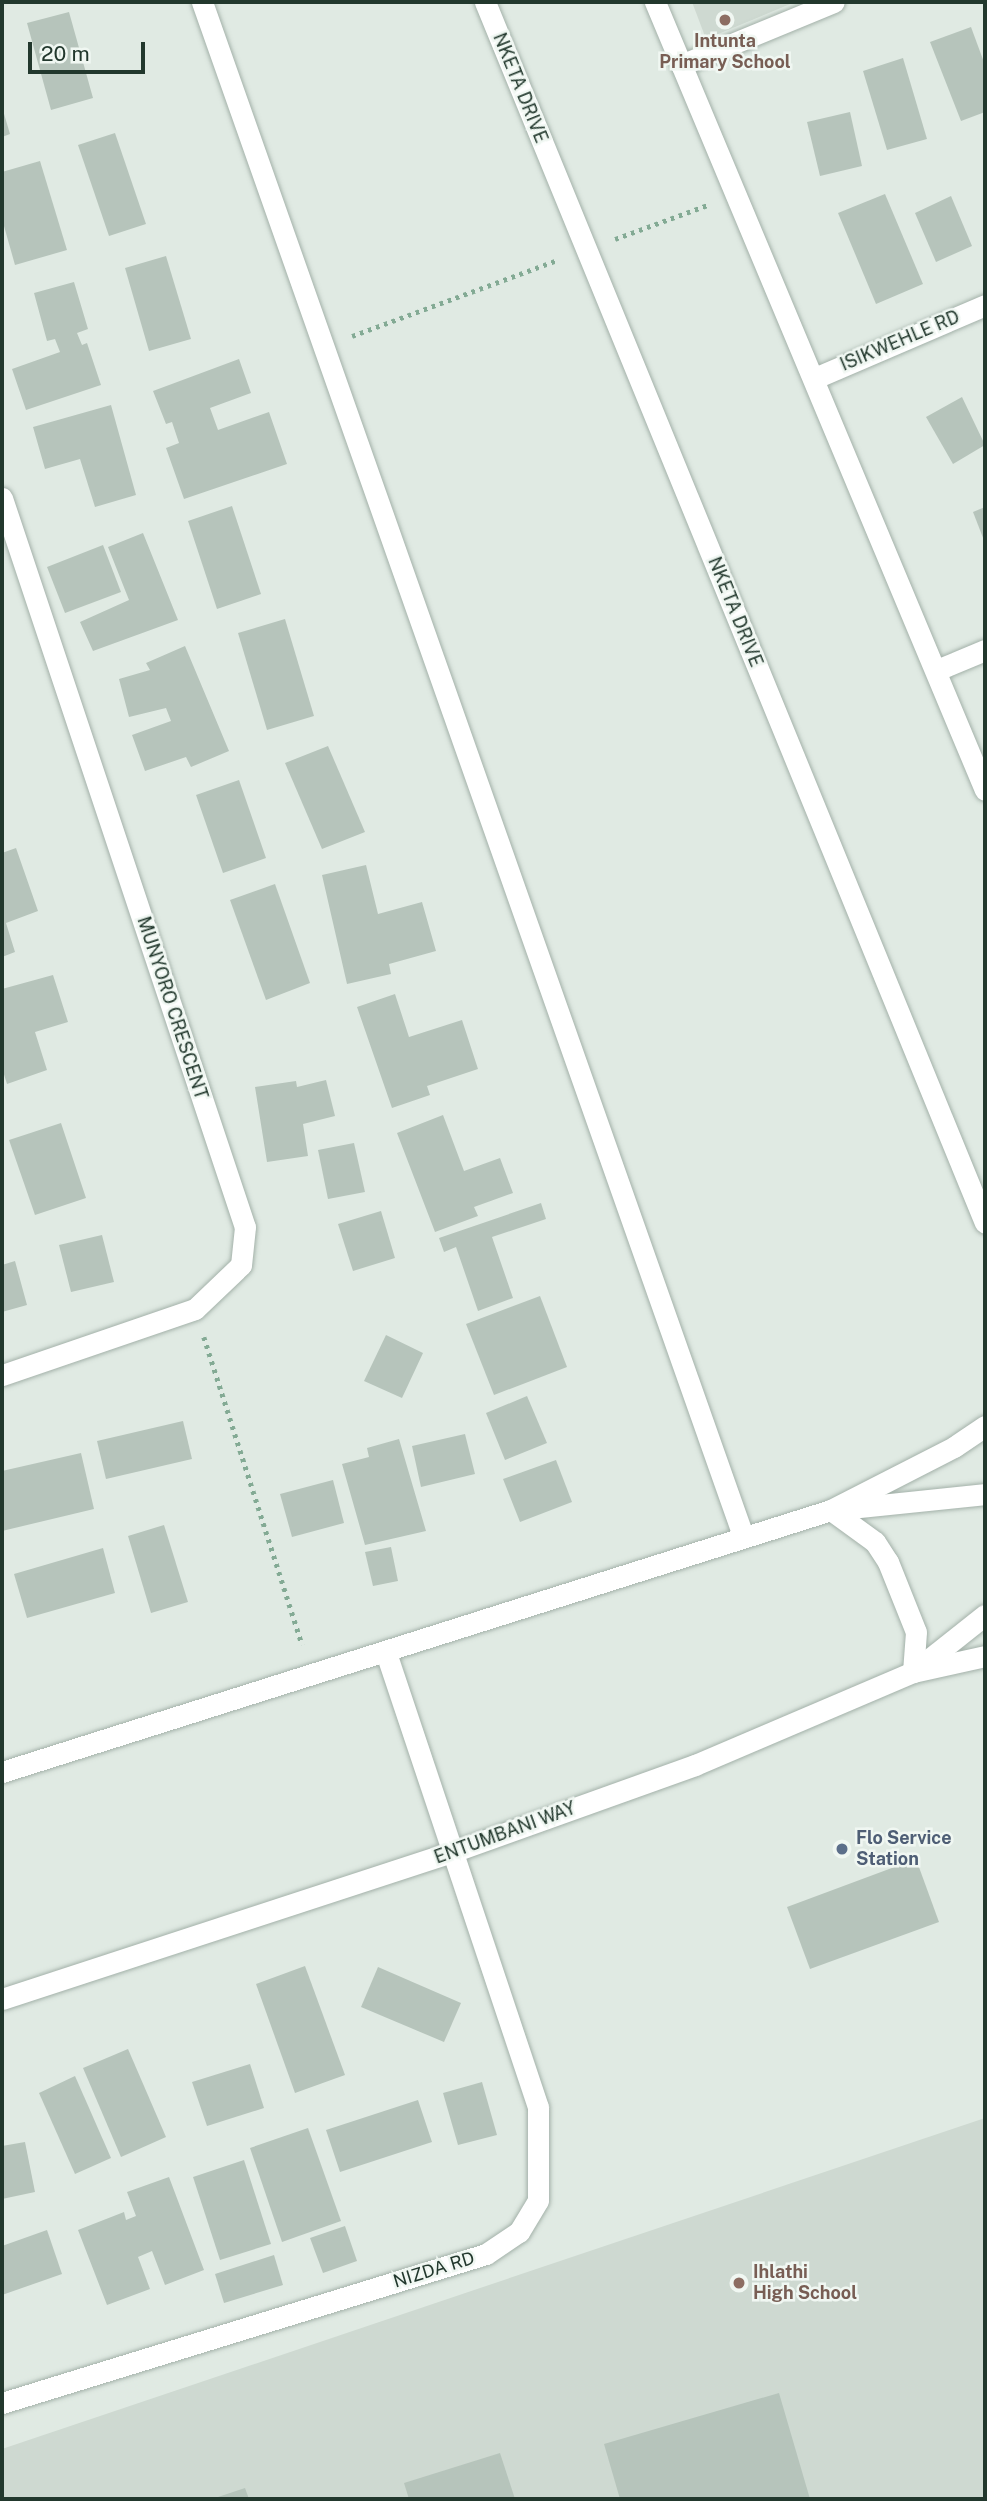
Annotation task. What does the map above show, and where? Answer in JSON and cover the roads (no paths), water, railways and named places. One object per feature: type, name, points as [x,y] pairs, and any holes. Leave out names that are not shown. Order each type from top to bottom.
[{"type":"street","points":[[202,2],[743,1536]]},
{"type":"street","name":"NKETA DRIVE","points":[[485,2],[985,1223]]},
{"type":"street","points":[[655,2],[815,378],[985,790]]},
{"type":"street","points":[[681,65],[834,2]]},
{"type":"street","name":"ISIKWEHLE RD","points":[[815,378],[985,305]]},
{"type":"street","name":"MUNYORO CRESCENT","points":[[2,499],[245,1227],[241,1265],[195,1309],[2,1375]]},
{"type":"street","points":[[937,670],[985,650]]},
{"type":"street","points":[[831,1510],[954,1447],[985,1426]]},
{"type":"street","points":[[2,1772],[386,1653],[743,1536],[831,1510],[985,1494]]},
{"type":"street","points":[[831,1510],[875,1542],[888,1562],[916,1632],[914,1672],[985,1656]]},
{"type":"street","name":"ENTUMBANI WAY","points":[[2,1999],[452,1852],[695,1765],[914,1672],[985,1615]]},
{"type":"street","name":"NIZDA RD","points":[[2,2403],[486,2254],[519,2232],[538,2200],[538,2107],[386,1653]]},
{"type":"place","name":"Intunta Primary School","points":[[725,20]]},
{"type":"place","name":"Flo Service Station","points":[[842,1849]]},
{"type":"place","name":"Ihlathi High School","points":[[739,2283]]}]
